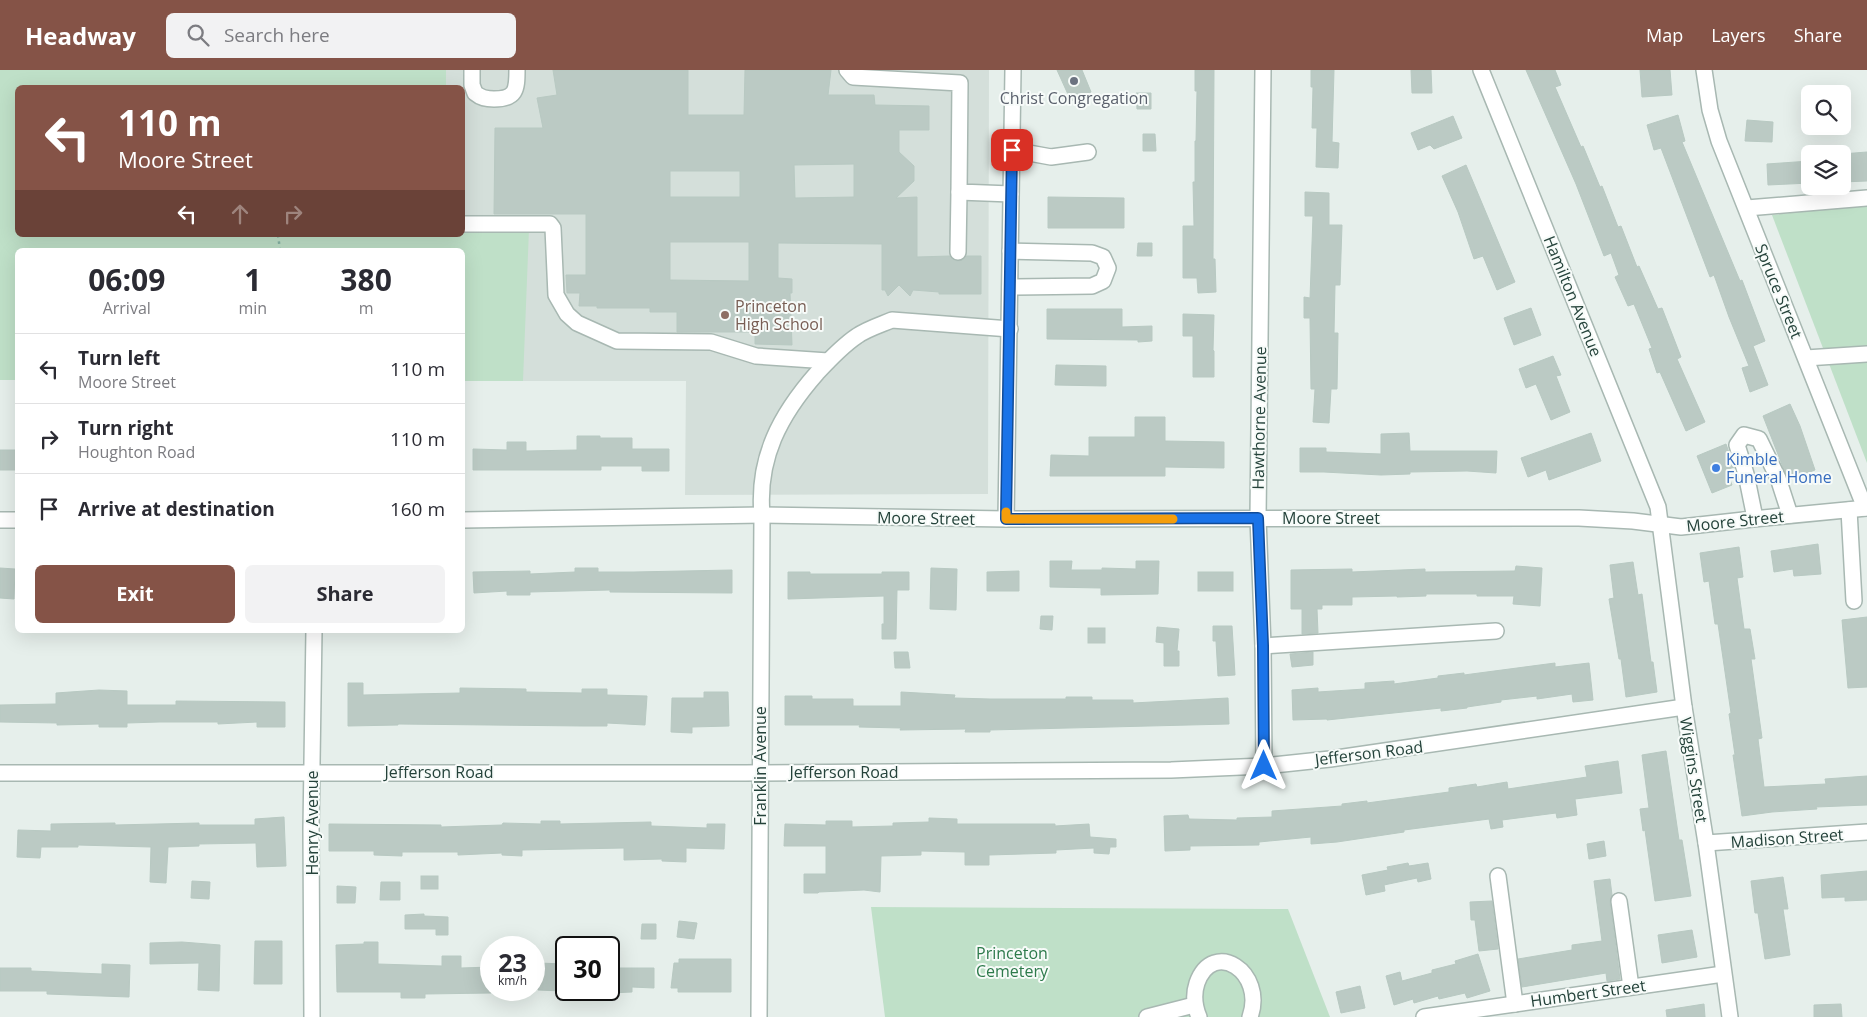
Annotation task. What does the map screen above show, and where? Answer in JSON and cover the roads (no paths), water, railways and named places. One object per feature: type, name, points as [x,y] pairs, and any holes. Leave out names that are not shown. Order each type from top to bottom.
[{"type":"street","points":[[472,70],[472,85],[475,93],[482,98],[496,99],[505,99],[511,95],[517,82],[517,70]]},
{"type":"street","points":[[847,70],[853,78],[937,76],[960,83],[958,252]]},
{"type":"street","points":[[1006,519],[1013,70]]},
{"type":"street","name":"Hawthorne Avenue","points":[[1263,70],[1258,518],[1263,646],[1264,766]]},
{"type":"street","name":"Hamilton Avenue","points":[[1481,70],[1658,507],[1660,523]]},
{"type":"street","name":"Spruce Street","points":[[1704,70],[1710,110],[1719,141],[1866,508]]},
{"type":"street","points":[[1012,150],[1051,157],[1088,152]]},
{"type":"street","points":[[959,192],[1011,194]]},
{"type":"street","points":[[1746,208],[1867,198]]},
{"type":"street","points":[[465,224],[550,224],[553,228],[556,295],[561,305],[577,323],[617,341],[711,342],[756,356],[828,361]]},
{"type":"street","points":[[1010,251],[1092,253],[1103,257],[1108,268],[1103,281],[1092,286],[1010,287]]},
{"type":"street","name":"Franklin Avenue","points":[[758,1017],[761,499],[772,441],[798,395],[828,361],[856,336],[892,320],[1010,329]]},
{"type":"street","points":[[1806,358],[1867,354]]},
{"type":"street","points":[[1755,518],[1746,474],[1737,445],[1744,435],[1759,439],[1778,478],[1790,515]]},
{"type":"street","name":"Moore Street","points":[[465,520],[762,515],[1006,519],[1579,518],[1660,523],[1681,527],[1866,508]]},
{"type":"street","points":[[1849,510],[1854,601]]},
{"type":"street","points":[[0,520],[15,520]]},
{"type":"street","name":"Wiggins Street","points":[[1660,523],[1684,707],[1706,843],[1730,1017]]},
{"type":"street","points":[[1263,646],[1496,631]]},
{"type":"street","name":"Henry Avenue","points":[[312,1017],[314,633]]},
{"type":"street","name":"Jefferson Road","points":[[0,773],[1171,770],[1264,766],[1393,751],[1684,707]]},
{"type":"street","name":"Madison Street","points":[[1706,843],[1867,832]]},
{"type":"street","points":[[1498,876],[1515,1004]]},
{"type":"street","points":[[1618,901],[1631,987]]},
{"type":"street","points":[[1148,1017],[1197,1011],[1194,992],[1198,980],[1204,970],[1212,964],[1222,962],[1241,969],[1252,987],[1254,1001],[1250,1017]]},
{"type":"street","name":"Humbert Street","points":[[1424,1017],[1723,974]]},
{"type":"place","name":"Christ Congregation","points":[[1074,81]]},
{"type":"place","name":"Princeton High School","points":[[725,315]]},
{"type":"place","name":"Kimble Funeral Home","points":[[1716,468]]},
{"type":"park label","name":"Princeton Cemetery","points":[[1012,962]]}]
